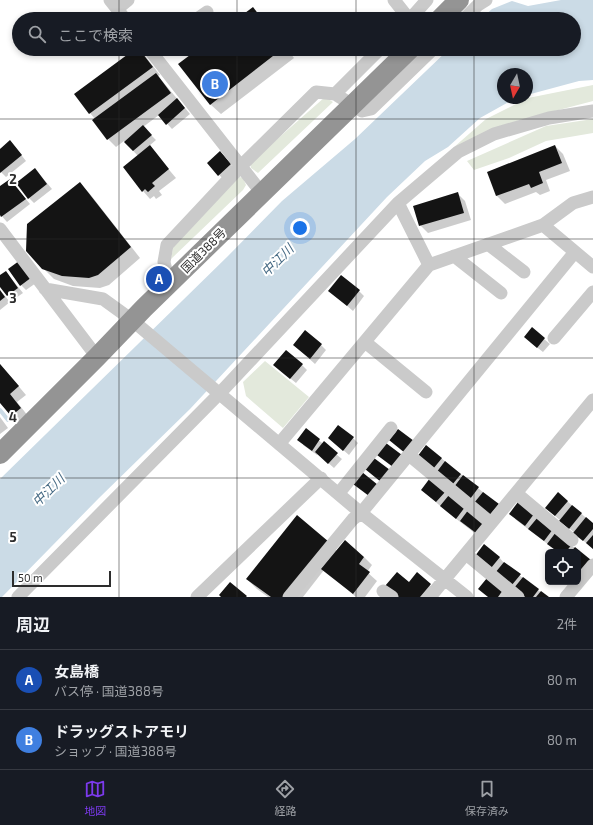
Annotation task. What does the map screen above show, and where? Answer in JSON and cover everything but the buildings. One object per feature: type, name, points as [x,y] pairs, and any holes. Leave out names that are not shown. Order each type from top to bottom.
[{"type":"highway","points":[[447,12],[460,0]]},
{"type":"highway","name":"国道388号","points":[[0,454],[97,357],[137,325],[169,283],[261,192],[403,56]]},
{"type":"street","points":[[118,9],[128,0]]},
{"type":"street","points":[[394,0],[403,12]]},
{"type":"street","points":[[416,12],[427,0]]},
{"type":"street","points":[[472,12],[486,0]]},
{"type":"street","points":[[157,56],[261,192]]},
{"type":"street","points":[[335,94],[373,56]]},
{"type":"street","points":[[169,283],[164,262],[167,245],[241,166],[316,92],[335,94],[362,111],[371,109],[426,56]]},
{"type":"street","points":[[18,597],[398,203],[458,152],[494,134],[549,118],[593,112]]},
{"type":"street","points":[[280,444],[429,265],[542,225],[573,203],[593,198]]},
{"type":"street","points":[[398,203],[429,265]]},
{"type":"street","points":[[542,225],[593,267]]},
{"type":"street","points":[[0,229],[97,357]]},
{"type":"street","points":[[488,244],[524,272]]},
{"type":"street","points":[[289,597],[353,519],[361,513],[575,252]]},
{"type":"street","points":[[454,256],[501,293]]},
{"type":"street","points":[[45,288],[103,298],[321,478],[361,513],[445,578],[467,597]]},
{"type":"street","points":[[554,338],[593,292]]},
{"type":"street","points":[[364,342],[426,392]]},
{"type":"street","points":[[430,597],[593,400]]},
{"type":"street","points":[[339,493],[392,428]]},
{"type":"street","points":[[408,455],[491,523]]},
{"type":"street","points":[[197,597],[321,478]]},
{"type":"street","points":[[516,493],[572,540]]},
{"type":"street","points":[[466,554],[518,597]]},
{"type":"street","points":[[581,576],[593,565]]},
{"type":"street","points":[[566,597],[574,585]]},
{"type":"shaded area","points":[[593,85],[593,101],[517,121],[453,148],[486,119],[516,104],[533,104],[533,97]]},
{"type":"shaded area","points":[[325,97],[333,102],[258,173],[251,168],[250,163]]},
{"type":"shaded area","points":[[593,119],[593,133],[546,141],[509,158],[474,170],[467,161],[546,126]]},
{"type":"shaded area","points":[[236,176],[243,178],[246,185],[243,190],[171,259],[174,243]]},
{"type":"shaded area","points":[[265,361],[309,397],[283,428],[246,396],[243,382]]},
{"type":"water","name":"中江川","points":[[561,0],[593,0],[593,80],[579,81],[533,93],[533,68],[497,68],[497,104],[505,104],[480,118],[448,147],[425,161],[387,197],[190,409],[99,498],[2,597],[0,597],[0,479],[228,256],[282,201],[355,139],[442,56],[581,56],[581,12],[489,12],[492,9],[512,1],[528,6]]},
{"type":"waterway","points":[[0,410],[8,420]]},
{"type":"place","name":"ドラッグストアモリ","points":[[215,84]]},
{"type":"place","name":"女島橋","points":[[159,279]]}]
